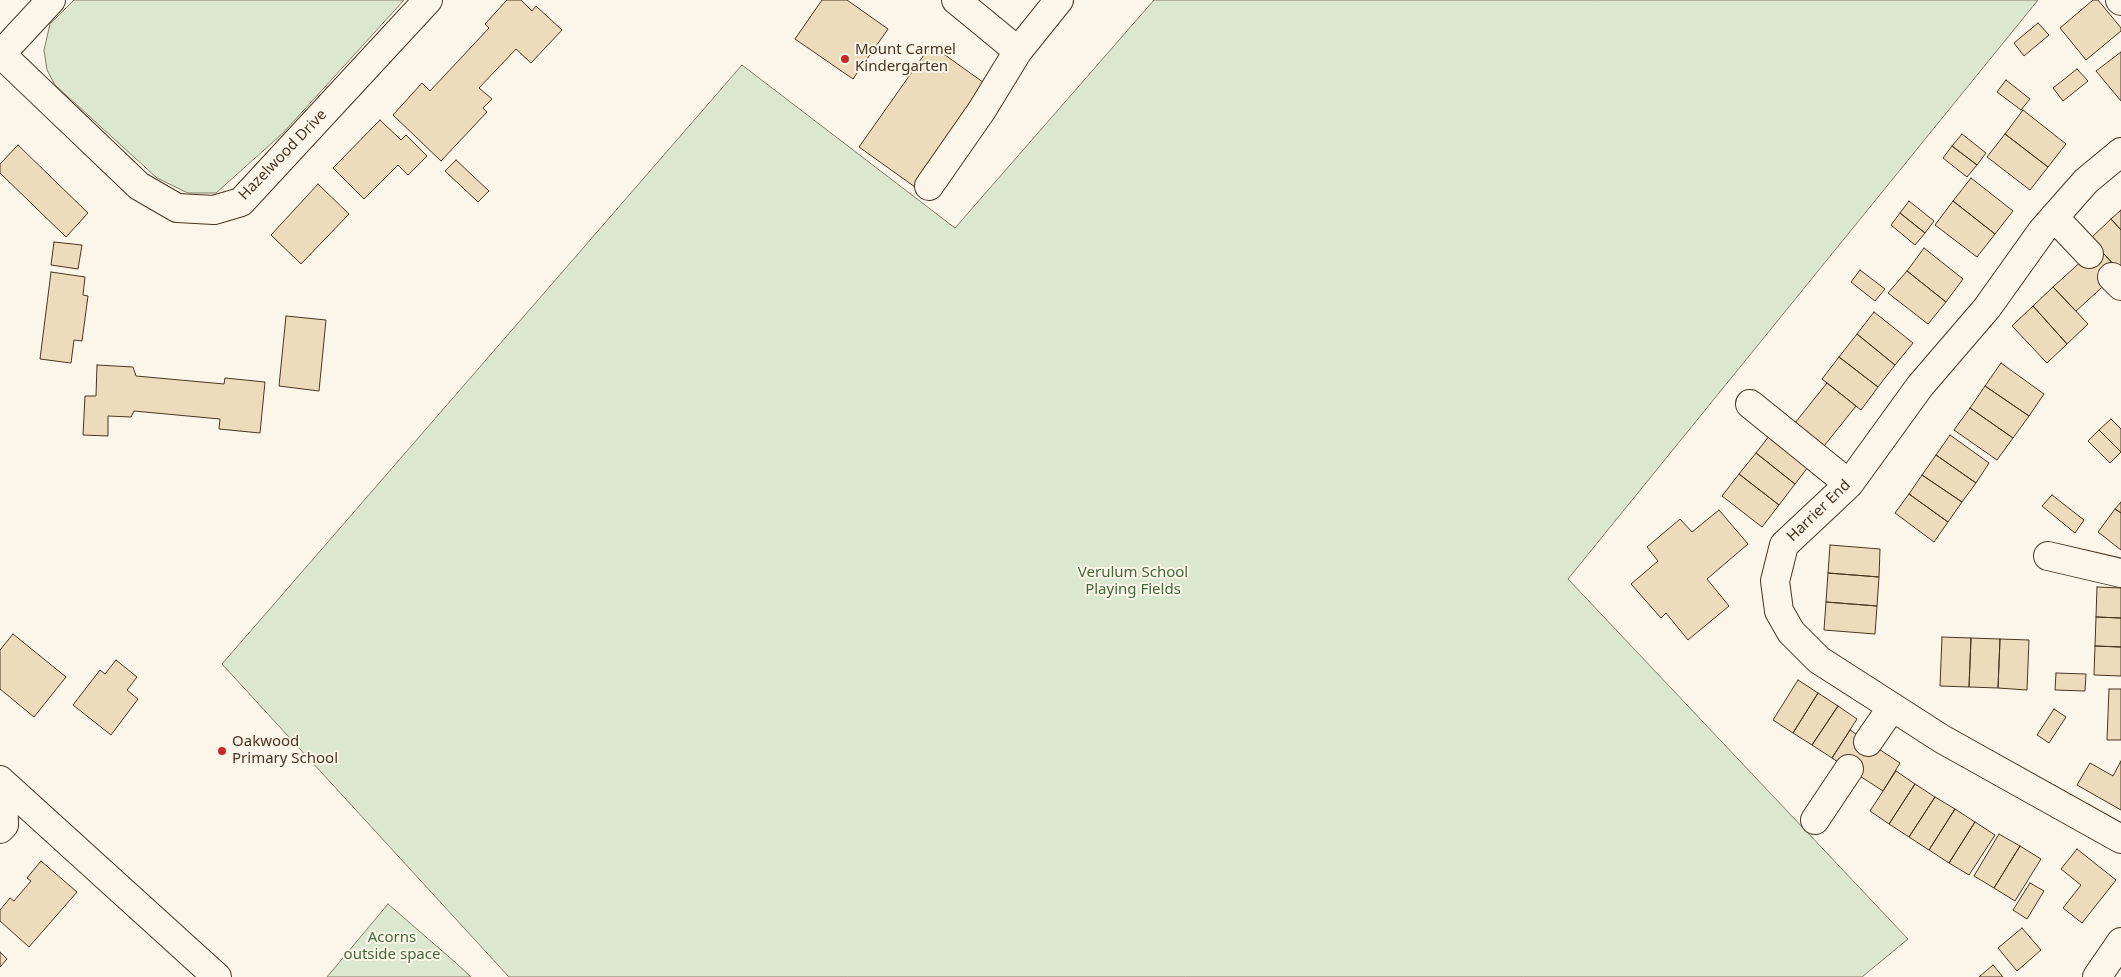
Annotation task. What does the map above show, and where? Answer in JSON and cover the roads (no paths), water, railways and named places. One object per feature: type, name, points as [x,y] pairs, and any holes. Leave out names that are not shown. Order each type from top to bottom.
[{"type":"street","name":"Hazelwood Drive","points":[[51,0],[0,54],[139,186],[177,208],[214,210],[241,202],[428,0]]},
{"type":"street","points":[[956,0],[1018,51]]},
{"type":"street","points":[[929,186],[982,110],[1018,51],[1059,0]]},
{"type":"street","name":"Harrier End","points":[[2121,152],[2086,181],[2054,217],[1987,308],[1920,386],[1849,484],[1784,545],[1775,581],[1779,611],[1791,632],[1819,660],[1942,739],[2121,839]]},
{"type":"street","points":[[2054,217],[2089,254]]},
{"type":"street","points":[[1750,404],[1849,484]]},
{"type":"street","points":[[2048,556],[2121,573]]},
{"type":"street","points":[[1868,742],[1892,707]]},
{"type":"street","points":[[1815,820],[1849,769]]},
{"type":"street","points":[[0,829],[4,825],[1,782]]},
{"type":"street","points":[[1,782],[217,977]]},
{"type":"street","points":[[2097,977],[2121,942]]},
{"type":"place","name":"Mount Carmel Kindergarten","points":[[845,59]]},
{"type":"place","name":"Oakwood Primary School","points":[[222,751]]},
{"type":"park label","name":"Verulum School Playing Fields","points":[[1133,582]]},
{"type":"park label","name":"Acorns outside space","points":[[392,946]]}]
